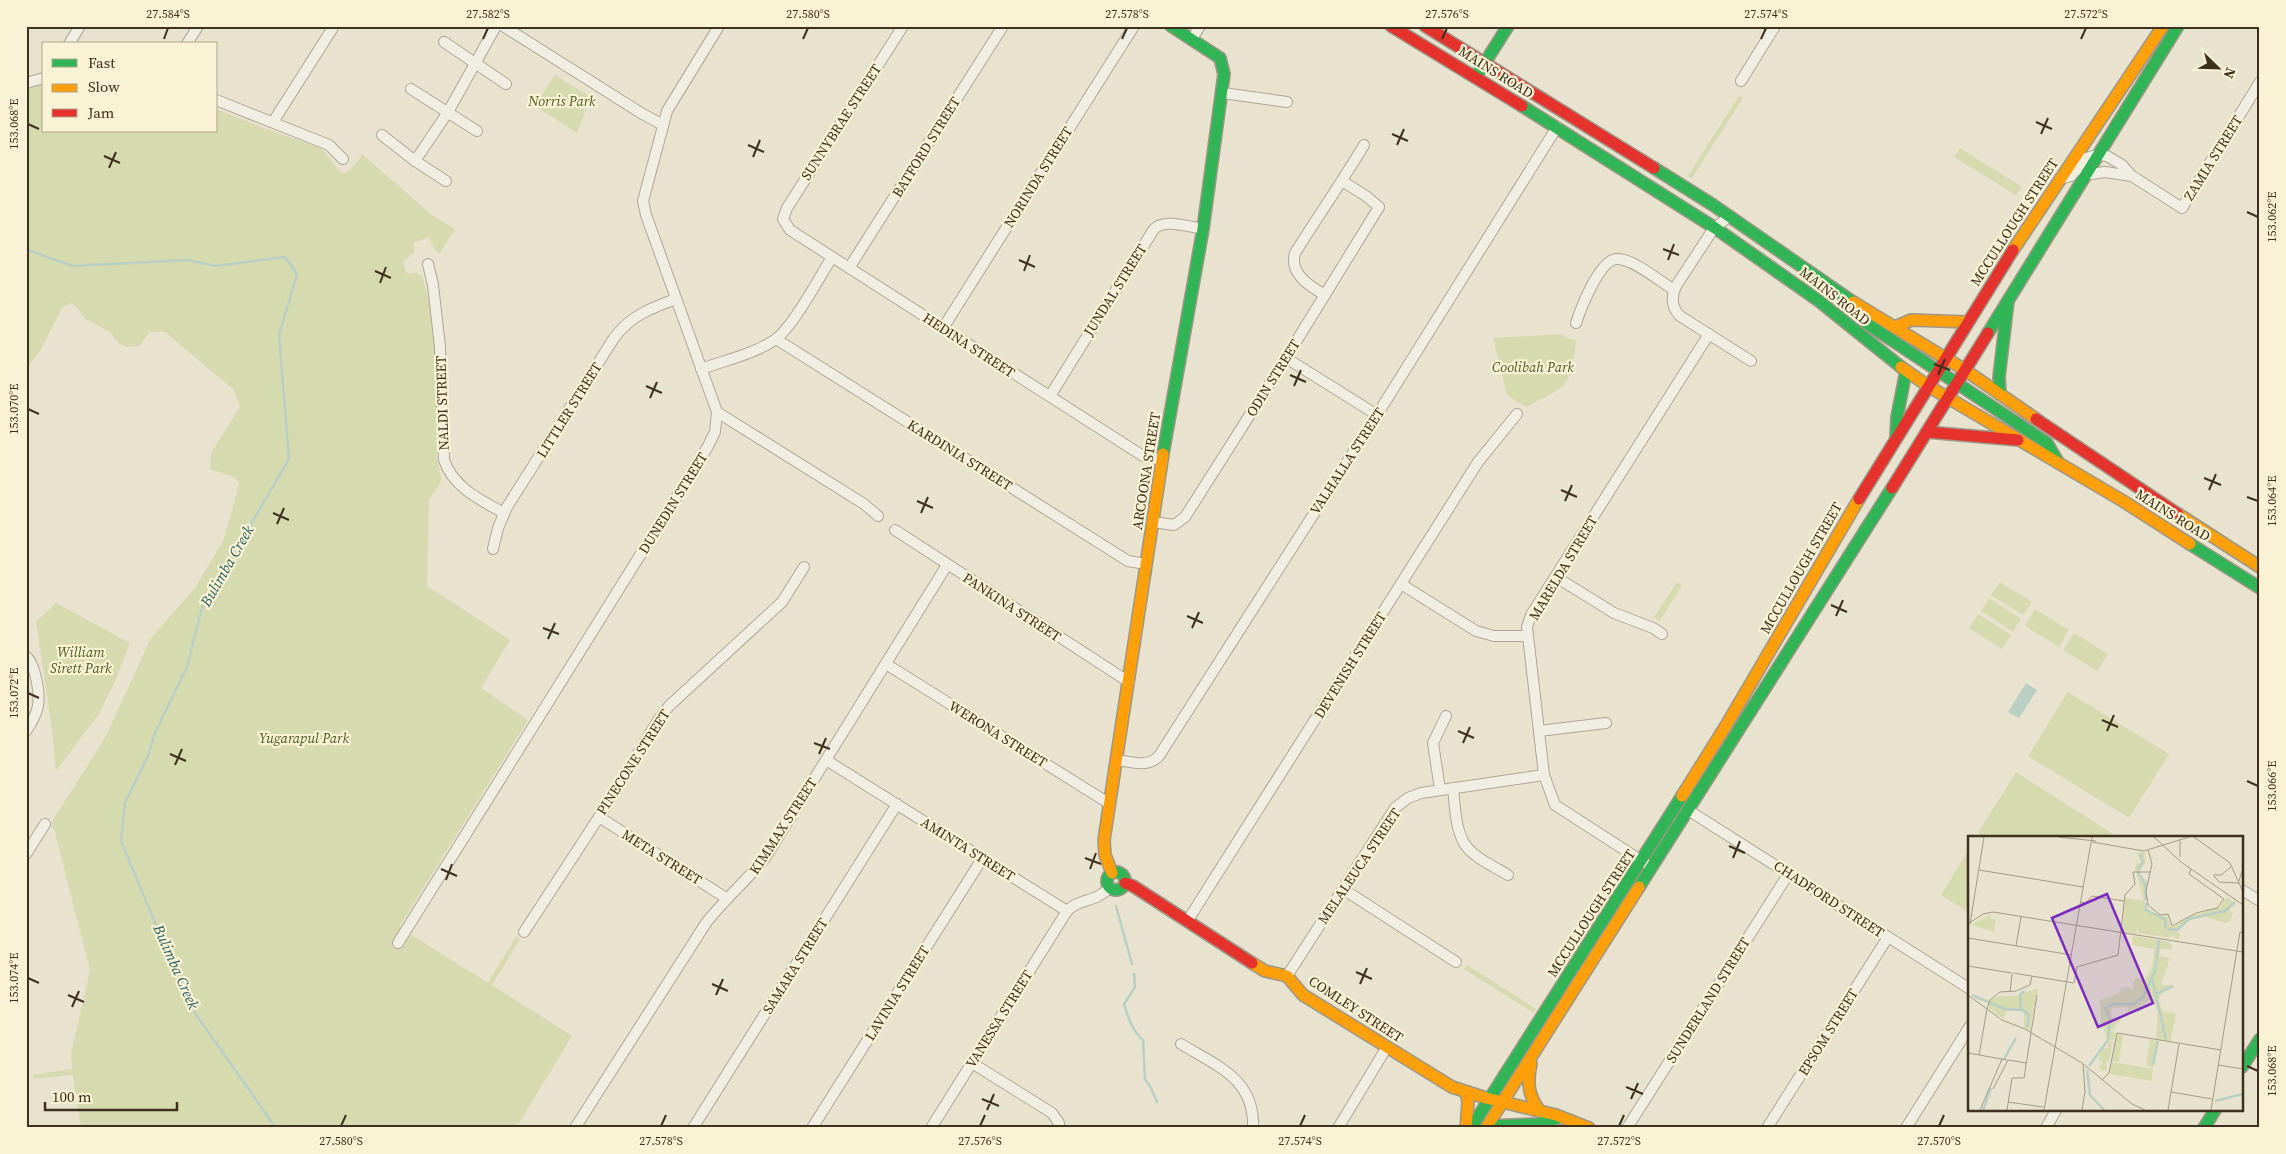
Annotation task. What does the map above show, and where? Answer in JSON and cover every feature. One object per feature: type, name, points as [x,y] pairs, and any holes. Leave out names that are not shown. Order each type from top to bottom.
[{"type":"main road","points":[[1170,26],[1192,39]]},
{"type":"main road","name":"MAINS ROAD","points":[[1391,26],[1476,77],[1714,228],[1819,301],[1906,371],[1928,386],[2058,462],[2260,588]]},
{"type":"main road","name":"MAINS ROAD","points":[[1425,26],[1729,216],[1862,308],[1965,370],[2110,470],[2260,567]]},
{"type":"main road","points":[[1476,77],[1508,26]]},
{"type":"main road","name":"MCCULLOUGH STREET","points":[[1471,1128],[1642,861],[1727,724],[1831,543],[1968,322],[2059,180],[2163,26]]},
{"type":"main road","name":"MCCULLOUGH STREET","points":[[1487,1127],[1653,868],[1927,432],[2178,26]]},
{"type":"main road","name":"ARCOONA STREET","points":[[1112,873],[1105,855],[1104,840],[1152,522],[1203,229],[1223,93],[1224,74],[1220,58],[1192,39]]},
{"type":"main road","points":[[2000,394],[1999,377],[2008,301]]},
{"type":"main road","points":[[1862,308],[1866,323],[1937,372],[2047,443],[2058,462]]},
{"type":"main road","points":[[1894,327],[1911,320],[1968,322]]},
{"type":"main road","points":[[1896,438],[1897,417],[1906,371]]},
{"type":"main road","points":[[1927,432],[1940,432],[1991,440],[2019,440]]},
{"type":"main road","points":[[1118,872],[1123,875],[1125,883],[1118,890],[1110,887],[1108,879],[1112,873],[1118,872]]},
{"type":"main road","points":[[1125,883],[1188,920],[1266,971],[1287,976]]},
{"type":"main road","name":"COMLEY STREET","points":[[1287,976],[1303,995],[1452,1087],[1489,1099],[1562,1117],[1590,1128]]},
{"type":"main road","points":[[2244,1064],[2260,1039]]},
{"type":"main road","points":[[1533,1053],[1528,1073],[1527,1090],[1530,1100],[1540,1111]]},
{"type":"main road","points":[[1466,1092],[1468,1102],[1466,1128]]},
{"type":"main road","points":[[2204,1128],[2214,1112]]},
{"type":"main road","points":[[1487,1127],[1538,1124],[1562,1117]]},
{"type":"street","points":[[70,42],[80,26]]},
{"type":"street","points":[[188,42],[198,26]]},
{"type":"street","points":[[273,122],[334,26]]},
{"type":"street","points":[[415,161],[448,112],[474,62],[496,26]]},
{"type":"street","points":[[504,26],[641,113],[662,124]]},
{"type":"street","name":"DUNEDIN STREET","points":[[398,942],[708,448],[715,432],[717,412],[646,215],[643,201],[662,124],[669,105],[718,26]]},
{"type":"street","name":"SUNNYBRAE STREET","points":[[783,219],[786,208],[902,26]]},
{"type":"street","name":"BATFORD STREET","points":[[849,268],[1003,26]]},
{"type":"street","name":"NORINDA STREET","points":[[943,328],[1134,26]]},
{"type":"street","points":[[1192,39],[1200,26]]},
{"type":"street","points":[[1741,81],[1776,26]]},
{"type":"street","points":[[444,42],[506,84]]},
{"type":"street","points":[[26,83],[42,79]]},
{"type":"street","name":"ZAMIA STREET","points":[[2132,176],[2182,208],[2260,82]]},
{"type":"street","points":[[411,89],[476,131]]},
{"type":"street","points":[[1223,93],[1287,102]]},
{"type":"street","points":[[218,101],[329,145],[343,159]]},
{"type":"street","name":"VALHALLA STREET","points":[[1117,760],[1148,764],[1154,762],[1159,756],[1377,415],[1557,128]]},
{"type":"street","points":[[382,135],[446,182]]},
{"type":"street","points":[[1325,295],[1304,280],[1294,267],[1293,260],[1295,253],[1324,206],[1364,145]]},
{"type":"street","points":[[2059,180],[2071,176],[2084,159],[2097,155],[2111,158],[2132,176]]},
{"type":"street","points":[[2084,176],[2104,172],[2132,176]]},
{"type":"street","name":"ODIN STREET","points":[[1152,522],[1174,525],[1185,517],[1379,208],[1366,196],[1342,181]]},
{"type":"street","points":[[1729,216],[1714,228],[1674,290],[1672,302],[1674,310],[1751,361]]},
{"type":"street","name":"HEDINA STREET","points":[[783,219],[790,230],[1143,456],[1162,460]]},
{"type":"street","name":"JUNDAL STREET","points":[[1050,396],[1157,225],[1166,224],[1203,229]]},
{"type":"street","points":[[701,369],[766,345],[776,339],[788,326],[832,257]]},
{"type":"street","points":[[1576,323],[1584,300],[1607,262],[1616,258],[1630,262],[1674,290]]},
{"type":"street","name":"NALDI STREET","points":[[428,264],[433,285],[440,348],[444,460],[450,474],[458,483],[504,513]]},
{"type":"street","name":"LITTLER STREET","points":[[493,549],[504,513],[620,330],[639,314],[676,299]]},
{"type":"street","name":"MARELDA STREET","points":[[1653,868],[1555,805],[1544,775],[1527,636],[1531,615],[1709,334]]},
{"type":"street","name":"KARDINIA STREET","points":[[776,339],[1128,561],[1146,564]]},
{"type":"street","points":[[1286,358],[1377,415]]},
{"type":"street","points":[[717,412],[864,504],[878,516]]},
{"type":"street","name":"DEVENISH STREET","points":[[1188,920],[1478,462],[1517,414]]},
{"type":"street","name":"PANKINA STREET","points":[[895,530],[1129,682]]},
{"type":"street","name":"KIMMAX STREET","points":[[575,1128],[683,956],[726,898],[746,881],[765,858],[947,565]]},
{"type":"street","name":"PINECONE STREET","points":[[524,932],[599,817],[659,719],[669,706],[782,602],[804,567]]},
{"type":"street","points":[[1556,576],[1614,613],[1653,628],[1662,634]]},
{"type":"street","points":[[1401,584],[1476,631],[1494,636],[1527,636]]},
{"type":"street","points":[[26,656],[36,680],[38,704],[32,723],[26,731]]},
{"type":"street","name":"WERONA STREET","points":[[886,664],[1110,804]]},
{"type":"street","points":[[1440,789],[1433,743],[1446,716]]},
{"type":"street","points":[[1539,732],[1606,723]]},
{"type":"street","name":"AMINTA STREET","points":[[826,760],[1067,911]]},
{"type":"street","name":"MELALEUCA STREET","points":[[1287,976],[1395,808],[1408,798],[1421,792],[1544,775]]},
{"type":"street","points":[[1453,788],[1459,830],[1464,844],[1478,856],[1508,875]]},
{"type":"street","name":"SAMARA STREET","points":[[693,1128],[897,804]]},
{"type":"street","name":"CHADFORD STREET","points":[[1688,810],[1968,988]]},
{"type":"street","name":"META STREET","points":[[599,817],[726,898]]},
{"type":"street","points":[[26,854],[45,824]]},
{"type":"street","name":"LAVINIA STREET","points":[[812,1128],[982,859]]},
{"type":"street","name":"SUNDERLAND STREET","points":[[1627,1128],[1789,873]]},
{"type":"street","points":[[1067,911],[1076,904],[1099,897],[1110,887]]},
{"type":"street","points":[[1343,889],[1456,962]]},
{"type":"street","points":[[2244,891],[2260,902]]},
{"type":"street","name":"VANESSA STREET","points":[[931,1128],[1067,911]]},
{"type":"street","name":"EPSOM STREET","points":[[1767,1128],[1888,937]]},
{"type":"street","points":[[1906,1128],[1968,1029]]},
{"type":"street","points":[[1181,1044],[1231,1074],[1242,1085],[1254,1115],[1253,1128]]},
{"type":"street","points":[[1338,1128],[1387,1047]]},
{"type":"street","points":[[972,1063],[1052,1113],[1059,1123],[1058,1128]]},
{"type":"street","points":[[2046,1128],[2055,1112]]},
{"type":"green space","name":"Norris Park","points":[[555,75],[591,97],[577,133],[535,106]]},
{"type":"green space","name":"Yugarapul Park","points":[[42,85],[42,132],[218,132],[218,110],[321,148],[336,167],[344,173],[355,165],[362,154],[432,215],[455,229],[440,253],[435,251],[429,237],[413,243],[415,252],[403,262],[407,274],[416,273],[422,276],[432,318],[437,362],[436,446],[442,480],[429,500],[427,586],[510,640],[481,688],[528,720],[399,927],[488,983],[516,937],[520,939],[492,985],[572,1036],[516,1128],[81,1128],[73,1075],[34,1079],[33,1075],[72,1069],[71,1054],[90,970],[54,829],[50,825],[106,736],[151,638],[195,588],[224,539],[239,484],[234,477],[210,469],[211,453],[240,407],[234,390],[165,332],[150,332],[139,346],[126,347],[115,340],[112,333],[85,319],[76,306],[70,303],[62,308],[41,349],[26,370],[26,89]]},
{"type":"green space","points":[[1739,96],[1743,98],[1692,178],[1688,176]]},
{"type":"green space","points":[[1960,148],[2022,187],[2016,195],[1954,157]]},
{"type":"green space","name":"Coolibah Park","points":[[1561,334],[1569,339],[1576,340],[1572,368],[1564,384],[1559,389],[1526,407],[1507,395],[1493,338]]},
{"type":"green space","points":[[1677,582],[1682,585],[1660,621],[1654,617]]},
{"type":"green space","points":[[2000,582],[2032,602],[2023,615],[1991,595]]},
{"type":"green space","points":[[1989,598],[2021,619],[2013,632],[1981,611]]},
{"type":"green space","name":"William Sirett Park","points":[[56,603],[130,643],[113,686],[98,715],[56,771],[52,729],[36,622]]},
{"type":"green space","points":[[2035,609],[2069,630],[2059,647],[2025,626]]},
{"type":"green space","points":[[1978,614],[2011,635],[2002,649],[1969,628]]},
{"type":"green space","points":[[2074,633],[2108,654],[2097,671],[2063,650]]},
{"type":"green space","points":[[2068,692],[2169,754],[2129,818],[2028,756]]},
{"type":"green space","points":[[2016,772],[2116,836],[1983,836],[1978,833]]},
{"type":"green space","points":[[1968,851],[1968,912],[1941,895]]},
{"type":"green space","points":[[1467,965],[1536,1009],[1534,1013],[1464,969]]},
{"type":"shaded area","points":[[2026,683],[2037,690],[2019,718],[2008,712]]},
{"type":"waterway","name":"Bulimba Creek","points":[[26,249],[72,266],[188,260],[216,266],[285,257],[297,274],[279,335],[289,459],[202,608],[187,667],[155,733],[148,756],[125,803],[121,841],[197,1016],[276,1128]]},
{"type":"waterway","points":[[1116,906],[1132,964]]},
{"type":"waterway","points":[[1134,974],[1135,987],[1124,1004],[1134,1029],[1143,1040],[1145,1079],[1157,1102]]},
{"type":"traffic: fast","points":[[1163,454],[1203,229],[1224,74],[1220,58],[1171,26]]},
{"type":"traffic: fast","points":[[1479,72],[1508,26]]},
{"type":"traffic: fast","points":[[1988,333],[2178,26]]},
{"type":"traffic: fast","points":[[1522,106],[1715,228],[1819,301],[1901,367]]},
{"type":"traffic: fast","points":[[1654,168],[1713,205],[1853,302]]},
{"type":"traffic: fast","points":[[2000,394],[1999,377],[2008,301]]},
{"type":"traffic: fast","points":[[1862,308],[1866,323],[2047,443],[2058,462]]},
{"type":"traffic: fast","points":[[1896,437],[1897,417],[1906,371]]},
{"type":"traffic: fast","points":[[1639,887],[1892,488]]},
{"type":"traffic: fast","points":[[2190,544],[2260,588]]},
{"type":"traffic: fast","points":[[1471,1128],[1682,796]]},
{"type":"traffic: fast","points":[[1116,872],[1122,875],[1125,881],[1122,887],[1116,890],[1110,887],[1107,881],[1110,875],[1116,872]]},
{"type":"traffic: fast","points":[[2244,1064],[2260,1039]]},
{"type":"traffic: fast","points":[[2204,1128],[2214,1112]]},
{"type":"traffic: fast","points":[[1487,1126],[1538,1124],[1561,1117]]},
{"type":"traffic: slow","points":[[2013,250],[2163,26]]},
{"type":"traffic: slow","points":[[1853,302],[1965,370],[2036,419]]},
{"type":"traffic: slow","points":[[1895,327],[1911,320],[1968,322]]},
{"type":"traffic: slow","points":[[1901,367],[1928,386],[2123,501],[2190,544]]},
{"type":"traffic: slow","points":[[1112,873],[1105,855],[1104,840],[1163,454]]},
{"type":"traffic: slow","points":[[1682,796],[1727,724],[1859,499]]},
{"type":"traffic: slow","points":[[2178,514],[2260,567]]},
{"type":"traffic: slow","points":[[1486,1128],[1639,887]]},
{"type":"traffic: slow","points":[[1252,963],[1265,971],[1287,976],[1303,995],[1452,1087],[1486,1098],[1556,1115],[1589,1128]]},
{"type":"traffic: slow","points":[[1531,1064],[1530,1089],[1533,1100],[1540,1111]]},
{"type":"traffic: slow","points":[[1466,1092],[1468,1102],[1466,1128]]},
{"type":"traffic: jam","points":[[1391,26],[1522,106]]},
{"type":"traffic: jam","points":[[1425,26],[1654,168]]},
{"type":"traffic: jam","points":[[1859,499],[2013,250]]},
{"type":"traffic: jam","points":[[1892,488],[1988,333]]},
{"type":"traffic: jam","points":[[2036,419],[2178,514]]},
{"type":"traffic: jam","points":[[1927,432],[2018,440]]},
{"type":"traffic: jam","points":[[1125,883],[1133,886],[1252,963]]}]
